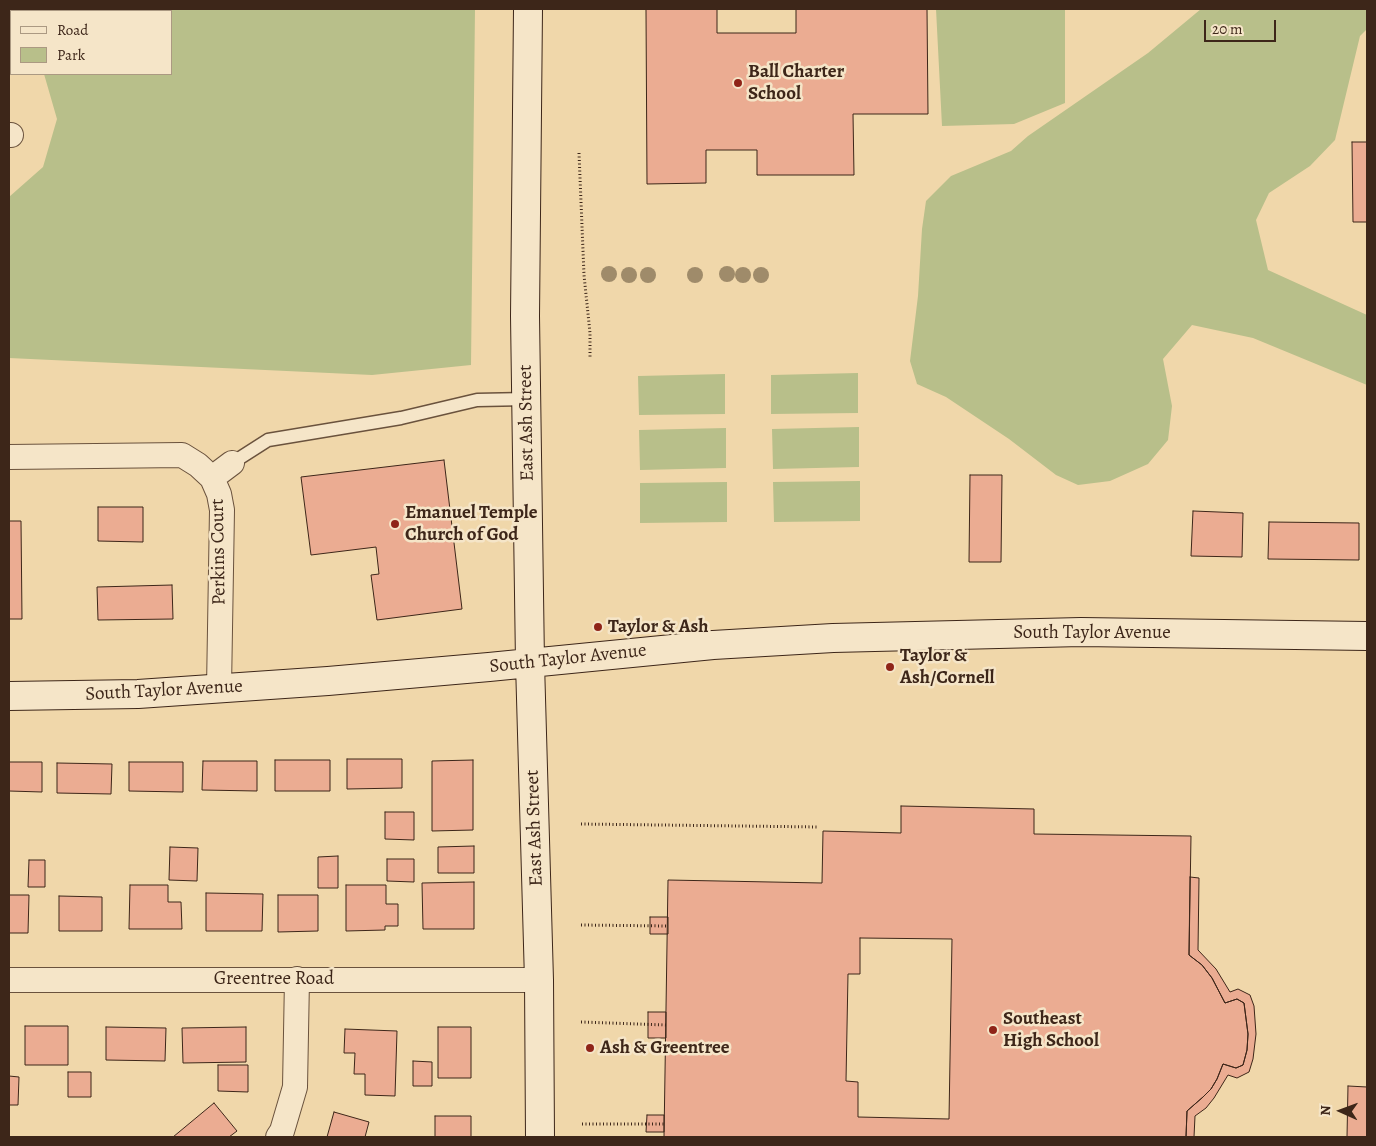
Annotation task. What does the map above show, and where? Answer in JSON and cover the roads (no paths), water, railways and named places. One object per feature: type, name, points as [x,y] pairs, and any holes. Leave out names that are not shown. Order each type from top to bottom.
[{"type":"street","name":"East Ash Street","points":[[528,9],[525,263],[530,664],[539,980],[540,1137]]},
{"type":"street","name":"Perkins Court","points":[[9,457],[182,455],[198,465],[212,478],[219,494],[222,510],[219,688]]},
{"type":"street","points":[[212,478],[232,463]]},
{"type":"street","name":"South Taylor Avenue","points":[[9,696],[138,694],[328,682],[722,644],[832,638],[1081,632],[1367,636]]},
{"type":"street","points":[[278,1137],[282,1131],[295,1087],[297,979]]},
{"type":"street","name":"Greentree Road","points":[[9,980],[539,980]]},
{"type":"lane","points":[[232,463],[268,440],[401,418],[478,400],[527,399]]},
{"type":"place","name":"Ball Charter School","points":[[738,83]]},
{"type":"place","name":"Emanuel Temple Church of God","points":[[395,524]]},
{"type":"place","name":"Taylor & Ash","points":[[598,627]]},
{"type":"place","name":"Taylor & Ash/Cornell","points":[[890,667]]},
{"type":"place","name":"Southeast High School","points":[[993,1030]]},
{"type":"place","name":"Ash & Greentree","points":[[590,1048]]}]
